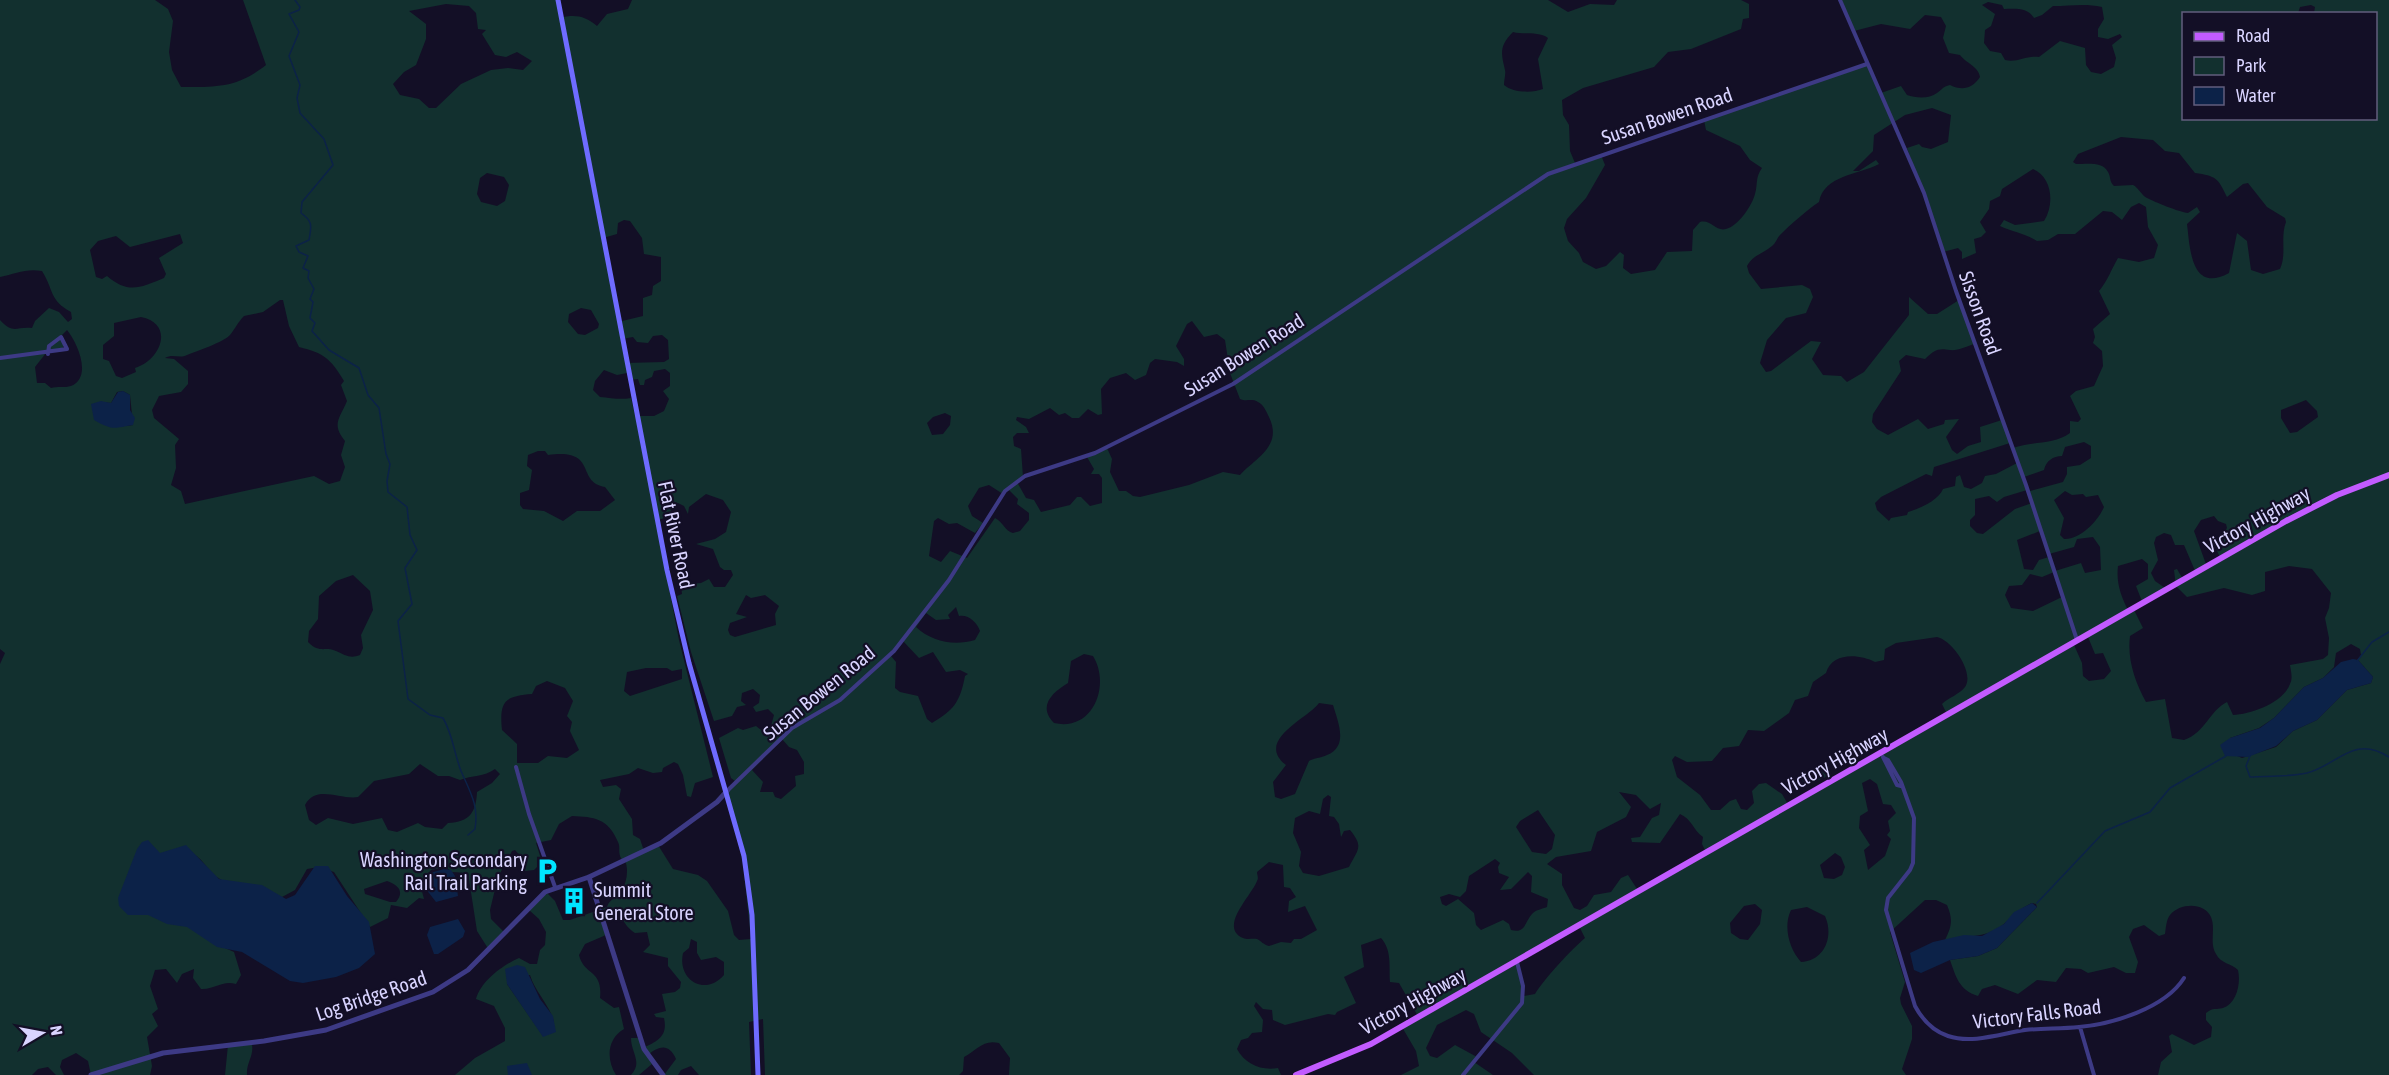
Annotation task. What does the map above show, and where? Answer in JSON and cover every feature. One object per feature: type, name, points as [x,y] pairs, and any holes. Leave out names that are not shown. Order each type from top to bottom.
[{"type":"main road","name":"Flat River Road","points":[[558,0],[667,570],[689,663],[727,791],[751,898],[758,1075]]},
{"type":"main road","name":"Victory Highway","points":[[1296,1075],[1371,1044],[1882,756],[2077,641],[2309,509],[2389,475]]},
{"type":"street","name":"Sisson Road","points":[[1840,0],[1924,193],[1956,291],[2026,485],[2077,641]]},
{"type":"street","name":"Susan Bowen Road","points":[[727,791],[792,728],[840,700],[894,651],[949,580],[1005,491],[1018,480],[1095,453],[1233,384],[1548,174],[1867,64]]},
{"type":"street","points":[[0,358],[48,354],[67,349],[61,337],[49,346],[48,354]]},
{"type":"street","name":"Victory Falls Road","points":[[1882,756],[1897,785],[1901,786],[1914,818],[1913,863],[1888,898],[1886,910],[1919,1014],[1935,1030],[1961,1038],[2038,1028],[2080,1027],[2140,1011],[2179,987],[2184,978]]},
{"type":"street","points":[[516,766],[529,814],[555,887]]},
{"type":"street","name":"Log Bridge Road","points":[[91,1075],[128,1061],[164,1053],[273,1040],[326,1030],[423,996],[468,970],[546,892],[589,877],[661,843],[717,802],[727,791]]},
{"type":"street","points":[[589,877],[644,1049],[663,1075]]},
{"type":"street","points":[[1463,1075],[1522,1002],[1523,986],[1517,962]]},
{"type":"street","points":[[2080,1027],[2094,1075]]},
{"type":"green space","points":[[0,0],[155,0],[168,9],[173,21],[169,52],[172,70],[181,87],[205,87],[236,82],[266,65],[243,0],[557,0],[560,18],[580,17],[597,26],[607,14],[628,9],[632,0],[1548,0],[1568,12],[1590,4],[1614,5],[1617,0],[1741,0],[1749,4],[1749,18],[1743,19],[1741,29],[1691,49],[1668,52],[1654,67],[1583,88],[1562,100],[1563,115],[1569,125],[1570,151],[1575,163],[1601,155],[1605,165],[1586,198],[1567,219],[1564,228],[1568,241],[1579,253],[1583,262],[1596,269],[1606,266],[1620,252],[1624,255],[1623,268],[1631,274],[1655,270],[1667,252],[1692,251],[1693,230],[1700,222],[1707,222],[1719,229],[1726,229],[1740,220],[1751,204],[1762,168],[1750,160],[1740,146],[1706,130],[1704,120],[1867,64],[1881,93],[1901,86],[1907,95],[1926,97],[1950,85],[1959,88],[1970,86],[1980,77],[1977,70],[1960,55],[1949,53],[1943,38],[1946,26],[1941,17],[1925,15],[1910,29],[1881,24],[1854,31],[1841,0],[2389,0],[2389,1075],[2158,1075],[2161,1062],[2172,1052],[2169,1036],[2172,1034],[2194,1045],[2211,1037],[2212,1027],[2206,1020],[2206,1013],[2223,1008],[2232,1002],[2238,986],[2238,970],[2218,957],[2214,950],[2211,917],[2208,912],[2198,907],[2186,906],[2174,911],[2168,919],[2165,934],[2159,936],[2144,925],[2133,929],[2129,937],[2138,962],[2135,973],[2126,973],[2114,967],[2088,973],[2081,969],[2066,968],[2056,982],[2037,980],[2018,994],[1995,985],[1982,989],[1978,996],[1962,986],[1950,960],[1978,956],[1997,948],[2037,907],[2036,904],[2026,906],[1993,931],[1945,940],[1951,922],[1947,905],[1936,900],[1925,900],[1890,932],[1905,982],[1900,998],[1901,1004],[1912,1026],[1912,1039],[1902,1069],[1906,1075],[1534,1075],[1512,1053],[1481,1032],[1474,1014],[1466,1010],[1437,1025],[1426,1048],[1430,1056],[1437,1058],[1455,1045],[1477,1057],[1474,1062],[1493,1075],[1401,1075],[1419,1066],[1416,1051],[1402,1027],[1419,1018],[1399,983],[1390,982],[1387,948],[1381,938],[1361,945],[1364,967],[1344,977],[1356,1003],[1335,1015],[1328,1014],[1285,1025],[1273,1020],[1272,1010],[1263,1009],[1256,1002],[1254,1006],[1263,1020],[1262,1032],[1252,1033],[1248,1038],[1241,1040],[1237,1049],[1244,1059],[1254,1065],[1278,1068],[1281,1075],[1009,1075],[1010,1058],[999,1043],[993,1042],[984,1044],[964,1057],[963,1071],[959,1075],[765,1075],[763,1019],[749,1022],[751,1075],[699,1075],[691,1066],[681,1070],[678,1075],[664,1075],[676,1059],[670,1050],[660,1048],[648,1055],[652,1064],[639,1075],[631,1075],[636,1062],[631,1038],[640,1038],[643,1048],[661,1037],[665,1029],[664,1018],[656,1017],[654,1014],[666,1011],[662,994],[675,992],[680,988],[681,982],[668,966],[668,958],[643,952],[650,945],[647,932],[635,933],[623,920],[617,918],[602,921],[606,935],[585,944],[579,955],[581,962],[599,982],[600,998],[614,1008],[619,1007],[624,1029],[614,1038],[610,1050],[611,1062],[616,1075],[455,1075],[475,1058],[505,1041],[505,1028],[494,1006],[476,999],[488,980],[513,961],[519,958],[530,964],[537,964],[540,950],[545,945],[546,932],[539,919],[529,910],[547,893],[555,901],[563,920],[570,920],[607,907],[624,885],[627,877],[626,864],[625,860],[622,860],[619,844],[610,828],[594,818],[572,816],[559,824],[551,840],[536,843],[542,862],[534,870],[525,871],[524,860],[515,850],[512,851],[498,877],[490,910],[491,919],[505,933],[489,950],[477,931],[468,873],[452,872],[446,867],[431,870],[420,884],[424,899],[419,898],[407,908],[391,905],[388,918],[370,927],[334,872],[319,867],[307,869],[295,890],[282,897],[227,882],[212,873],[193,854],[149,914],[193,927],[216,944],[234,952],[241,975],[236,984],[226,983],[201,989],[193,978],[194,969],[182,974],[177,983],[166,969],[155,970],[150,986],[158,1009],[152,1014],[158,1026],[147,1037],[152,1066],[150,1075],[91,1075],[88,1061],[76,1053],[62,1060],[60,1067],[64,1075],[56,1075],[48,1067],[38,1069],[32,1075],[0,1075],[0,664],[5,653],[0,649],[0,320],[12,329],[32,328],[35,321],[49,308],[59,312],[68,322],[72,319],[71,312],[55,299],[42,271],[26,271],[0,277]],"holes":[[[1988,2],[2002,5],[2004,9],[2024,10],[2034,18],[2053,6],[2084,5],[2102,7],[2104,19],[2098,29],[2098,37],[2108,39],[2120,34],[2122,37],[2112,45],[2116,58],[2114,67],[2101,74],[2091,72],[2086,65],[2085,48],[2060,41],[2039,57],[2005,60],[2001,53],[1990,51],[1984,43],[1985,30],[1991,26],[1995,14],[1982,5]],[[446,4],[469,6],[476,13],[478,29],[486,30],[482,34],[495,55],[506,57],[517,52],[532,61],[523,70],[508,68],[491,70],[461,84],[436,108],[429,108],[419,99],[400,95],[393,84],[404,72],[416,65],[426,39],[426,24],[409,11]],[[1513,32],[1548,38],[1538,59],[1543,89],[1523,92],[1512,90],[1504,85],[1503,46]],[[1932,108],[1951,115],[1948,142],[1931,149],[1919,144],[1907,148],[1943,252],[1958,248],[1962,252],[1962,259],[1976,253],[1974,239],[1986,232],[1980,222],[1989,209],[1990,201],[2000,196],[2002,189],[2033,169],[2044,178],[2050,192],[2050,207],[2044,221],[2015,225],[2004,220],[2000,226],[2037,241],[2048,240],[2058,234],[2075,234],[2103,211],[2112,212],[2122,220],[2131,207],[2139,203],[2146,207],[2148,227],[2158,245],[2154,258],[2139,262],[2118,258],[2099,291],[2110,314],[2093,329],[2095,337],[2093,343],[2102,351],[2103,366],[2094,386],[2076,391],[2070,396],[2081,419],[2078,422],[2070,421],[2070,433],[2050,441],[2013,448],[2017,463],[1996,474],[1985,476],[1982,483],[1971,489],[1964,487],[1960,475],[1956,477],[1955,486],[1943,489],[1933,500],[1908,512],[1907,515],[1891,518],[1889,521],[1877,510],[1875,503],[1881,497],[1926,474],[1932,476],[1934,467],[2010,443],[2002,420],[1980,427],[1981,442],[1968,446],[1957,454],[1952,450],[1946,437],[1959,419],[1945,420],[1944,424],[1928,429],[1918,419],[1888,435],[1877,429],[1872,422],[1873,414],[1901,371],[1899,361],[1906,355],[1925,359],[1936,350],[1956,350],[1974,344],[1959,300],[1937,314],[1928,314],[1909,297],[1909,315],[1864,372],[1847,382],[1841,376],[1823,375],[1812,359],[1821,342],[1811,341],[1771,371],[1766,372],[1760,363],[1767,340],[1786,318],[1806,313],[1813,297],[1810,289],[1802,285],[1761,289],[1749,273],[1747,266],[1769,249],[1780,235],[1819,202],[1828,186],[1843,177],[1879,164],[1876,160],[1859,171],[1853,171],[1873,151],[1874,135],[1905,115]],[[2121,137],[2153,140],[2165,151],[2179,153],[2195,173],[2208,175],[2215,179],[2227,197],[2243,184],[2248,183],[2267,207],[2285,218],[2283,258],[2280,269],[2263,274],[2251,270],[2247,241],[2237,233],[2229,273],[2216,278],[2207,278],[2195,265],[2189,245],[2187,224],[2200,212],[2197,207],[2188,213],[2167,207],[2145,197],[2133,185],[2114,186],[2106,168],[2102,166],[2073,162],[2078,154]],[[487,173],[504,177],[509,185],[505,201],[497,206],[481,202],[477,194],[480,178]],[[624,220],[630,221],[642,238],[644,254],[661,257],[661,281],[653,286],[652,295],[643,298],[643,316],[618,322],[603,238],[617,234],[618,223]],[[180,234],[183,243],[159,258],[166,274],[164,278],[134,288],[114,282],[107,276],[102,279],[96,277],[90,250],[98,241],[116,236],[130,247]],[[283,300],[289,326],[299,347],[321,355],[335,367],[344,381],[341,385],[347,401],[338,421],[338,430],[345,441],[341,455],[345,467],[340,481],[329,484],[314,476],[185,504],[181,491],[171,485],[176,468],[175,445],[179,439],[154,418],[152,410],[159,396],[181,392],[188,384],[188,371],[174,359],[165,358],[184,356],[227,338],[244,316],[263,312]],[[581,308],[591,310],[599,324],[598,328],[585,335],[578,334],[568,322],[569,314]],[[141,317],[152,321],[158,327],[161,334],[157,350],[152,358],[135,368],[136,372],[122,378],[116,376],[109,361],[103,359],[103,345],[114,336],[114,323]],[[1192,321],[1204,337],[1217,334],[1225,340],[1230,373],[1240,399],[1256,401],[1266,410],[1272,427],[1273,436],[1270,444],[1260,457],[1240,475],[1223,472],[1189,485],[1140,497],[1133,496],[1126,491],[1119,491],[1110,472],[1112,459],[1107,448],[1087,457],[1094,469],[1091,474],[1099,474],[1102,478],[1102,503],[1090,506],[1081,497],[1077,497],[1070,505],[1041,512],[1034,500],[1026,498],[1017,482],[1023,477],[1021,449],[1014,446],[1013,437],[1017,433],[1029,433],[1026,427],[1016,420],[1017,417],[1029,419],[1050,408],[1059,415],[1065,413],[1072,418],[1079,418],[1088,409],[1098,415],[1102,414],[1101,389],[1110,378],[1126,373],[1135,380],[1146,375],[1150,363],[1155,359],[1177,362],[1184,366],[1184,359],[1176,346],[1187,324]],[[67,330],[81,359],[81,375],[78,382],[69,387],[51,388],[45,383],[37,383],[35,367],[46,353],[62,349],[64,345],[61,336]],[[662,335],[668,340],[669,359],[664,362],[626,363],[622,339],[633,337],[637,342],[648,343],[653,336]],[[665,369],[670,373],[670,386],[663,391],[669,399],[664,411],[654,416],[635,416],[631,398],[600,397],[593,390],[595,381],[604,370],[617,375],[627,373],[629,380],[638,379],[640,385],[644,385],[645,380],[652,377],[654,371]],[[123,391],[130,395],[133,425],[126,426],[101,402],[111,403],[117,392]],[[2306,400],[2317,411],[2318,417],[2297,432],[2290,433],[2281,418],[2281,410]],[[945,413],[951,416],[950,425],[943,434],[932,435],[927,423],[933,417]],[[2084,442],[2091,446],[2091,458],[2080,465],[2067,467],[2067,474],[2063,482],[2030,491],[2032,503],[2015,509],[1983,534],[1977,533],[1970,526],[1970,520],[1975,515],[1975,499],[1989,496],[1997,502],[2004,497],[2027,490],[2024,477],[2044,470],[2048,462],[2062,456],[2065,447]],[[545,451],[548,455],[574,456],[581,461],[591,479],[596,484],[605,487],[615,500],[600,511],[577,511],[563,521],[544,511],[523,509],[520,505],[520,493],[529,490],[532,470],[527,466],[528,455]],[[989,485],[1003,494],[1008,489],[1018,499],[1017,504],[1029,513],[1029,520],[1020,531],[1013,533],[995,518],[967,558],[950,551],[941,562],[929,556],[934,521],[938,518],[949,524],[957,523],[975,533],[983,523],[972,516],[968,506],[979,488]],[[2065,491],[2072,495],[2083,494],[2086,497],[2098,495],[2104,507],[2093,524],[2082,533],[2064,539],[2060,535],[2064,518],[2054,500]],[[706,494],[723,500],[731,512],[726,532],[715,539],[696,544],[713,549],[720,567],[724,570],[731,570],[733,575],[725,587],[714,587],[709,579],[701,583],[681,585],[682,594],[677,596],[691,652],[714,721],[732,716],[737,707],[746,705],[741,701],[742,693],[753,689],[760,695],[759,703],[753,707],[756,712],[768,709],[774,715],[771,726],[761,730],[756,726],[743,730],[738,728],[719,738],[731,778],[735,781],[726,793],[743,863],[751,939],[739,940],[734,935],[728,911],[707,881],[698,875],[673,869],[658,845],[644,851],[640,839],[633,835],[632,819],[619,799],[621,789],[616,785],[603,787],[600,780],[629,774],[638,768],[653,773],[662,772],[663,768],[674,762],[678,764],[683,775],[687,796],[691,797],[695,783],[713,777],[679,640],[656,521],[672,515],[670,508],[678,503],[684,506],[688,514],[689,507]],[[2214,516],[2218,521],[2226,524],[2224,541],[2215,546],[2221,560],[2207,567],[2194,531],[2201,520]],[[2040,531],[2049,554],[2074,547],[2077,539],[2093,537],[2100,547],[2101,570],[2085,573],[2081,563],[2055,571],[2049,557],[2039,560],[2033,570],[2024,569],[2017,540]],[[2164,533],[2171,535],[2175,545],[2184,545],[2196,573],[2184,581],[2177,569],[2174,570],[2176,586],[2187,597],[2224,588],[2252,595],[2265,591],[2265,572],[2289,566],[2312,569],[2331,593],[2325,618],[2329,638],[2328,655],[2323,659],[2290,665],[2292,675],[2290,684],[2281,697],[2274,702],[2249,712],[2233,715],[2227,702],[2216,710],[2191,737],[2184,740],[2172,738],[2165,699],[2146,702],[2135,678],[2131,662],[2130,636],[2143,628],[2134,610],[2128,610],[2118,584],[2118,566],[2142,559],[2148,564],[2148,579],[2136,586],[2143,604],[2168,590],[2155,581],[2151,573],[2158,560],[2154,543],[2156,537]],[[2054,572],[2062,597],[2033,611],[2011,608],[2005,595],[2009,586],[2022,585],[2030,574],[2042,577]],[[353,575],[370,591],[373,610],[361,635],[363,648],[360,655],[353,657],[332,650],[316,648],[308,642],[309,631],[318,619],[319,596],[336,581]],[[746,595],[751,598],[765,595],[779,606],[775,614],[776,625],[735,637],[730,635],[728,630],[730,623],[747,617],[736,614]],[[956,607],[959,616],[972,619],[980,631],[975,640],[967,642],[936,639],[916,627],[926,613],[936,620],[950,619],[948,615]],[[1937,637],[1943,639],[1955,650],[1964,666],[1967,681],[1963,689],[1942,704],[1948,716],[1789,806],[1782,794],[1766,783],[1759,784],[1752,791],[1754,803],[1747,810],[1741,809],[1736,799],[1720,810],[1711,810],[1700,795],[1677,777],[1672,760],[1675,756],[1687,762],[1712,761],[1723,748],[1739,746],[1748,730],[1764,731],[1789,713],[1795,700],[1808,696],[1813,682],[1826,673],[1834,661],[1854,656],[1875,662],[1884,660],[1885,649],[1896,643]],[[2088,637],[2095,654],[2103,653],[2111,671],[2104,679],[2089,681],[2083,676],[2082,663],[2074,645]],[[903,641],[919,658],[933,652],[946,672],[960,670],[968,674],[965,676],[955,704],[946,714],[932,723],[927,719],[918,696],[900,692],[895,688],[896,662],[891,656]],[[2351,644],[2360,649],[2361,655],[2358,660],[2373,677],[2371,683],[2347,690],[2317,720],[2293,731],[2276,747],[2242,758],[2235,755],[2230,738],[2259,728],[2274,718],[2304,687],[2323,678],[2334,667],[2336,653]],[[1084,654],[1093,656],[1098,668],[1099,692],[1095,704],[1088,713],[1068,724],[1054,723],[1049,717],[1047,705],[1057,691],[1068,683],[1071,661]],[[646,668],[667,668],[672,671],[682,669],[682,679],[630,696],[624,691],[627,672]],[[547,681],[565,688],[573,701],[567,716],[572,722],[570,731],[579,750],[567,758],[548,756],[538,763],[517,763],[517,744],[502,730],[501,720],[503,706],[516,696],[532,694],[536,686]],[[1319,703],[1333,705],[1340,733],[1338,746],[1325,756],[1309,761],[1295,794],[1281,799],[1275,797],[1273,782],[1286,765],[1278,756],[1276,747],[1287,730]],[[782,739],[789,747],[797,750],[804,762],[804,774],[795,776],[796,786],[781,799],[775,797],[773,792],[760,792],[763,782],[752,770]],[[420,764],[438,776],[449,776],[460,780],[495,769],[500,774],[492,783],[477,792],[475,805],[467,818],[448,823],[442,829],[425,827],[418,823],[397,832],[388,830],[382,818],[353,824],[328,818],[316,825],[309,820],[305,805],[315,795],[358,797],[374,781],[409,774]],[[1870,779],[1877,784],[1883,804],[1891,805],[1896,813],[1888,821],[1890,831],[1887,835],[1891,839],[1885,856],[1868,870],[1864,850],[1870,845],[1859,828],[1860,816],[1868,811],[1862,783]],[[1619,792],[1636,795],[1650,809],[1661,803],[1659,815],[1652,818],[1640,837],[1631,838],[1632,842],[1660,843],[1680,814],[1703,837],[1702,844],[1707,854],[1639,892],[1628,875],[1621,878],[1611,892],[1594,895],[1587,906],[1580,910],[1574,908],[1562,885],[1562,874],[1547,864],[1556,857],[1591,851],[1597,832],[1626,817],[1631,807]],[[1328,795],[1331,797],[1329,816],[1334,817],[1339,824],[1341,837],[1344,831],[1350,830],[1357,840],[1357,852],[1349,867],[1319,876],[1303,873],[1299,866],[1301,852],[1293,833],[1295,818],[1309,811],[1320,814],[1323,799]],[[1538,810],[1555,835],[1552,849],[1546,854],[1532,852],[1516,827],[1520,821]],[[1835,853],[1841,857],[1845,867],[1842,875],[1834,879],[1824,878],[1820,865]],[[1495,859],[1500,863],[1499,873],[1509,877],[1500,890],[1511,889],[1528,872],[1532,876],[1531,892],[1548,899],[1547,907],[1534,912],[1520,930],[1511,930],[1509,924],[1503,920],[1481,930],[1476,925],[1474,913],[1458,899],[1446,906],[1442,904],[1440,897],[1449,894],[1460,897],[1466,891],[1469,876]],[[1269,862],[1283,865],[1284,887],[1290,888],[1296,897],[1289,901],[1288,912],[1305,906],[1317,930],[1301,939],[1294,939],[1291,943],[1281,942],[1269,946],[1257,939],[1243,938],[1236,933],[1235,919],[1258,880],[1257,872]],[[387,881],[399,889],[400,895],[396,902],[365,894],[364,889]],[[1755,904],[1762,910],[1760,924],[1748,940],[1740,939],[1731,933],[1730,923],[1744,906]],[[1807,907],[1825,916],[1828,924],[1828,939],[1822,952],[1809,961],[1801,962],[1793,951],[1787,930],[1791,910]],[[1580,928],[1585,938],[1545,980],[1535,994],[1524,996],[1519,962]],[[691,939],[697,942],[697,953],[701,960],[716,957],[724,962],[724,975],[709,985],[694,982],[684,971],[683,953],[689,948]],[[530,975],[554,1023],[543,1036],[507,984],[508,978]]]},
{"type":"green space","points":[[1823,764],[1828,776],[1805,786],[1800,775]]},
{"type":"green space","points":[[228,1045],[252,1045],[247,1075],[225,1075]]},
{"type":"water","points":[[123,391],[130,395],[130,410],[135,418],[133,425],[114,428],[94,420],[91,404],[101,401],[111,403],[118,392]]},
{"type":"water","points":[[2358,660],[2373,677],[2371,683],[2347,690],[2317,720],[2293,731],[2276,746],[2248,757],[2225,756],[2220,745],[2230,738],[2260,728],[2274,718],[2304,687],[2323,678],[2341,662]]},
{"type":"water","points":[[148,840],[160,853],[186,845],[219,879],[262,885],[286,899],[295,895],[315,866],[328,866],[347,896],[369,922],[375,954],[359,968],[336,977],[303,983],[290,981],[242,952],[217,947],[187,927],[167,924],[148,915],[128,915],[119,906],[118,898],[137,849],[142,842]]},
{"type":"water","points":[[444,869],[451,870],[455,876],[458,896],[436,902],[422,884],[430,873]]},
{"type":"water","points":[[2032,903],[2037,907],[1997,948],[1978,956],[1950,960],[1921,973],[1914,970],[1910,953],[1933,942],[1964,935],[1982,936],[2004,924],[2014,912]]},
{"type":"water","points":[[458,919],[465,931],[463,937],[438,954],[434,954],[427,935],[430,927]]},
{"type":"water","points":[[517,965],[525,967],[540,999],[553,1016],[556,1032],[543,1037],[507,984],[505,969]]},
{"type":"water","points":[[527,1063],[532,1075],[508,1075],[507,1066]]},
{"type":"waterway","points":[[295,0],[300,7],[299,10],[289,14],[299,32],[289,56],[300,85],[297,98],[300,113],[324,139],[333,165],[302,202],[301,213],[311,225],[309,240],[296,246],[299,252],[308,256],[303,268],[309,271],[308,278],[314,289],[310,299],[313,302],[310,318],[315,323],[312,331],[329,350],[359,368],[368,395],[379,408],[386,454],[390,464],[388,492],[407,507],[410,535],[417,550],[405,568],[412,604],[398,621],[408,699],[430,715],[443,718],[446,724],[475,806],[475,829],[468,835]]},
{"type":"waterway","points":[[2357,661],[2372,642],[2389,632]]},
{"type":"waterway","points":[[2250,756],[2246,766],[2250,777],[2307,773],[2355,750],[2376,751],[2389,757]]},
{"type":"waterway","points":[[2037,903],[2105,831],[2150,812],[2170,788],[2226,756]]},
{"type":"place","name":"Washington Secondary Rail Trail Parking","points":[[547,871]]},
{"type":"place","name":"Summit General Store","points":[[574,901]]}]
